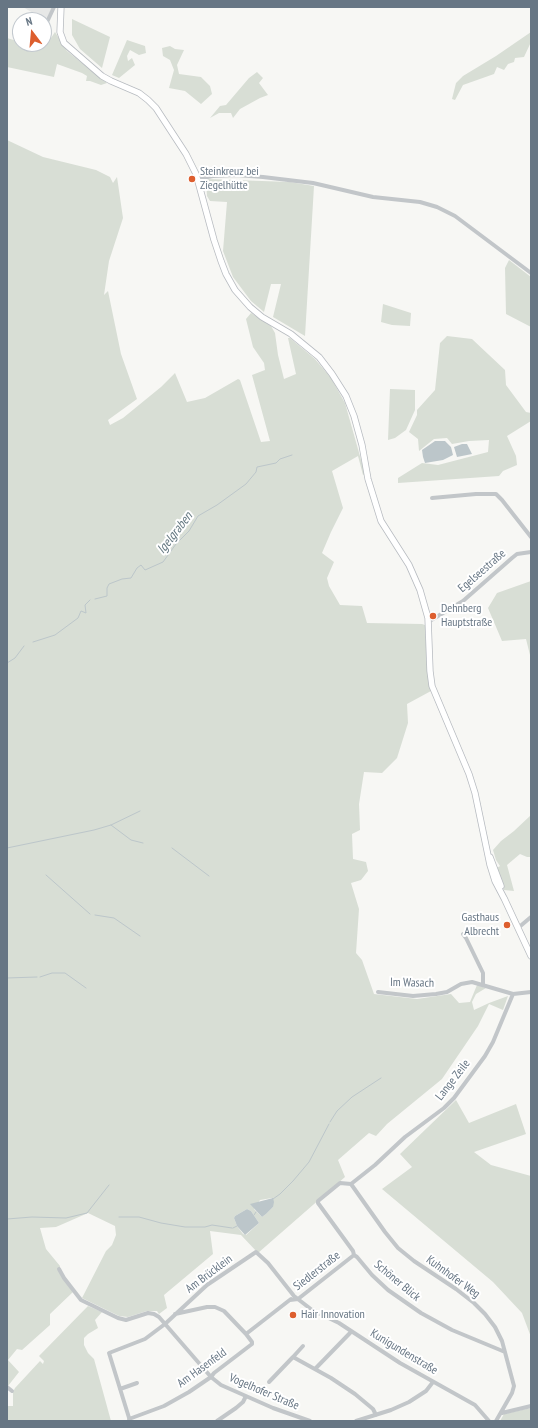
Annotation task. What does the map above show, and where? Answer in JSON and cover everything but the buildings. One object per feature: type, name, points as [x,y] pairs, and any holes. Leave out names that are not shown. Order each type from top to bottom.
[{"type":"street","points":[[61,7],[60,32],[64,43],[102,76],[139,93],[148,100],[156,108],[186,154],[198,179],[214,240],[226,274],[234,290],[262,317],[291,334],[319,357],[346,396],[354,416],[362,445],[368,479],[381,521],[415,578],[424,602],[428,622],[432,686],[469,774],[475,793],[490,865],[495,881],[531,956]]},
{"type":"street","points":[[198,179],[213,176],[263,176],[313,183],[373,197],[420,202],[437,207],[455,216],[531,273]]},
{"type":"street","points":[[432,498],[476,494],[497,494],[531,537]]},
{"type":"street","name":"Egelseestraße","points":[[428,622],[463,601],[517,554],[531,552]]},
{"type":"street","points":[[486,847],[496,871],[505,900]]},
{"type":"street","points":[[518,928],[531,917]]},
{"type":"street","points":[[463,934],[483,973],[483,985]]},
{"type":"street","name":"Im Wasach","points":[[378,992],[413,996],[436,994],[447,992],[461,984],[472,982],[513,994]]},
{"type":"street","points":[[513,994],[531,992]]},
{"type":"street","name":"Lange Zeile","points":[[351,1184],[375,1165],[405,1137],[444,1108],[454,1098],[485,1056],[493,1042],[513,994]]},
{"type":"street","name":"Schöner Blick","points":[[351,1184],[340,1183],[318,1201],[318,1203],[354,1251],[354,1255],[372,1275],[388,1290],[420,1313],[452,1330],[505,1352]]},
{"type":"street","name":"Kuhnhofer Weg","points":[[351,1184],[398,1248],[414,1261],[456,1288],[485,1314],[495,1328],[502,1342],[514,1386],[502,1413],[496,1421]]},
{"type":"street","name":"Kunigundenstraße","points":[[256,1252],[268,1263],[294,1296],[312,1310],[339,1323],[400,1363],[475,1405],[489,1421]]},
{"type":"street","name":"Am Brücklein","points":[[120,1389],[109,1353],[145,1339],[165,1324],[207,1285],[256,1252]]},
{"type":"street","name":"Siedlerstraße","points":[[290,1300],[298,1299],[354,1255]]},
{"type":"street","name":"Vogelhofer Straße","points":[[59,1268],[64,1278],[81,1300],[118,1318],[126,1320],[148,1313],[154,1314],[159,1317],[211,1377],[221,1385],[310,1421]]},
{"type":"street","name":"Siedlerstraße","points":[[246,1334],[294,1296]]},
{"type":"street","points":[[175,1314],[207,1307],[215,1308],[224,1311],[246,1334]]},
{"type":"street","points":[[315,1369],[350,1333]]},
{"type":"street","name":"Am Hasenfeld","points":[[129,1420],[164,1406],[190,1392],[211,1377],[214,1373],[252,1344],[246,1334]]},
{"type":"street","points":[[269,1382],[303,1346]]},
{"type":"street","points":[[293,1357],[355,1394],[373,1409],[376,1415]]},
{"type":"street","points":[[356,1421],[391,1410],[417,1398],[426,1391],[433,1382]]},
{"type":"street","points":[[129,1420],[120,1389],[137,1383]]},
{"type":"street","points":[[7,1387],[12,1391]]},
{"type":"street","points":[[217,1421],[243,1402],[246,1396]]},
{"type":"street","points":[[502,1413],[531,1406]]},
{"type":"shaded area","points":[[23,7],[52,7],[50,12],[31,12]]},
{"type":"shaded area","points":[[72,19],[110,37],[102,68],[80,49],[72,35]]},
{"type":"shaded area","points":[[55,32],[67,51],[107,83],[101,85],[86,81],[87,76],[82,73],[57,64],[54,77],[7,67],[7,38],[12,40],[12,52],[52,52],[52,36]]},
{"type":"shaded area","points":[[531,32],[531,42],[524,57],[515,58],[514,62],[508,64],[504,70],[497,67],[494,74],[463,85],[455,100],[452,99],[456,83],[463,76]]},
{"type":"shaded area","points":[[127,40],[145,46],[146,53],[139,55],[130,50],[127,56],[128,61],[132,58],[135,65],[119,78],[112,75]]},
{"type":"shaded area","points":[[170,46],[175,49],[184,50],[177,65],[179,74],[201,77],[210,86],[212,94],[201,104],[185,91],[169,88],[174,70],[170,60],[163,56],[162,48]]},
{"type":"shaded area","points":[[257,72],[263,78],[259,83],[268,95],[240,109],[233,118],[231,113],[219,113],[210,118],[220,106],[226,105],[249,78]]},
{"type":"shaded area","points":[[7,140],[43,157],[96,170],[110,177],[113,183],[117,177],[123,218],[109,261],[104,295],[108,291],[121,354],[137,399],[108,420],[110,425],[123,418],[161,387],[175,373],[187,402],[205,398],[238,379],[240,380],[261,442],[270,441],[252,375],[265,370],[264,363],[253,347],[246,319],[251,313],[271,326],[275,333],[278,355],[284,379],[296,374],[288,338],[290,338],[315,359],[331,378],[345,403],[365,474],[363,475],[358,456],[332,471],[343,508],[322,553],[334,562],[327,578],[329,586],[340,605],[362,606],[367,623],[425,625],[427,665],[431,691],[407,704],[408,723],[397,758],[382,773],[364,772],[359,804],[360,830],[352,834],[353,859],[366,862],[368,871],[361,880],[351,883],[359,909],[356,953],[362,960],[374,994],[417,999],[451,994],[459,1003],[470,1002],[477,985],[486,988],[476,994],[472,1002],[474,1010],[508,996],[503,1010],[489,1004],[478,1026],[442,1079],[387,1124],[376,1136],[369,1133],[338,1160],[345,1177],[258,1253],[241,1235],[210,1231],[213,1254],[164,1295],[167,1308],[159,1314],[157,1311],[147,1311],[128,1317],[119,1316],[82,1298],[106,1251],[112,1245],[116,1235],[115,1226],[88,1213],[56,1227],[40,1228],[46,1249],[60,1266],[60,1273],[73,1292],[50,1314],[50,1325],[22,1350],[17,1349],[8,1360],[19,1372],[8,1386]],"holes":[[[272,1198],[273,1207],[262,1217],[254,1209],[260,1200]],[[247,1209],[251,1211],[259,1223],[246,1235],[243,1234],[237,1226],[234,1218]]]},
{"type":"shaded area","points":[[206,179],[290,182],[314,186],[305,336],[273,317],[281,284],[271,284],[264,312],[251,301],[233,277],[223,251],[227,202],[210,201],[207,196]]},
{"type":"shaded area","points":[[509,260],[531,277],[531,327],[506,314],[505,268]]},
{"type":"shaded area","points":[[383,304],[411,313],[410,326],[392,325],[381,322]]},
{"type":"shaded area","points":[[447,336],[472,339],[505,370],[506,385],[526,412],[531,413],[531,421],[507,436],[516,456],[517,465],[503,471],[499,476],[398,483],[398,478],[422,463],[438,465],[488,452],[489,440],[452,444],[447,438],[434,439],[419,451],[418,439],[409,432],[417,415],[417,410],[435,390],[440,343]]},
{"type":"shaded area","points":[[390,389],[415,390],[415,410],[406,430],[395,438],[388,440]]},
{"type":"shaded area","points":[[435,441],[445,441],[451,447],[453,455],[443,460],[425,463],[422,450]]},
{"type":"shaded area","points":[[467,444],[472,454],[457,457],[454,447]]},
{"type":"shaded area","points":[[531,581],[531,659],[526,639],[502,641],[488,608],[497,593]]},
{"type":"shaded area","points":[[531,815],[531,857],[520,854],[507,865],[514,891],[504,890],[497,868],[500,866],[496,860],[493,850],[501,841]]},
{"type":"shaded area","points":[[456,1100],[469,1123],[516,1104],[526,1134],[474,1152],[491,1165],[531,1176],[531,1337],[522,1313],[493,1282],[382,1189],[412,1167],[400,1154]]},
{"type":"shaded area","points":[[273,1198],[273,1207],[262,1217],[250,1204]]},
{"type":"shaded area","points":[[247,1209],[251,1211],[259,1223],[245,1235],[237,1226],[234,1218]]},
{"type":"shaded area","points":[[88,1306],[102,1312],[95,1320],[98,1328],[84,1338],[84,1345],[88,1353],[94,1359],[111,1421],[7,1421],[7,1406],[13,1406],[13,1392],[15,1388],[40,1361],[43,1364],[44,1361],[39,1356]]},
{"type":"shaded area","points":[[531,1408],[531,1421],[500,1421],[504,1414]]},
{"type":"waterway","name":"Igelgraben","points":[[95,599],[107,596],[107,588],[109,584],[122,579],[131,578],[137,568],[141,565],[145,570],[163,562],[176,544],[189,531],[198,516],[217,505],[246,484],[256,472],[257,467],[276,463],[280,459],[292,455]]},
{"type":"waterway","name":"Igelgraben","points":[[33,642],[55,635],[78,618],[81,611],[86,613],[85,605],[90,600]]},
{"type":"waterway","name":"Igelgraben","points":[[7,663],[15,658],[24,646]]},
{"type":"waterway","points":[[7,848],[94,830],[111,825],[140,811]]},
{"type":"waterway","points":[[111,825],[131,840],[143,843]]},
{"type":"waterway","points":[[172,848],[209,876]]},
{"type":"waterway","points":[[46,875],[90,914]]},
{"type":"waterway","points":[[95,915],[114,918],[140,936]]},
{"type":"waterway","points":[[40,977],[52,973],[65,973],[86,988]]},
{"type":"waterway","points":[[7,978],[37,977]]},
{"type":"waterway","points":[[330,1122],[337,1111],[352,1097],[381,1078]]},
{"type":"waterway","points":[[273,1199],[293,1181],[309,1162],[329,1124]]},
{"type":"waterway","points":[[7,1219],[32,1217],[66,1218],[87,1213],[109,1185]]},
{"type":"waterway","points":[[119,1217],[139,1217],[185,1227],[205,1227],[212,1225],[232,1228]]},
{"type":"waterway","points":[[233,1228],[237,1226]]},
{"type":"place","name":"Steinkreuz bei Ziegelhütte","points":[[192,179]]},
{"type":"place","name":"Dehnberg Hauptstraße","points":[[433,616]]},
{"type":"place","name":"Gasthaus Albrecht","points":[[507,925]]},
{"type":"place","name":"Hair Innovation","points":[[293,1315]]}]
